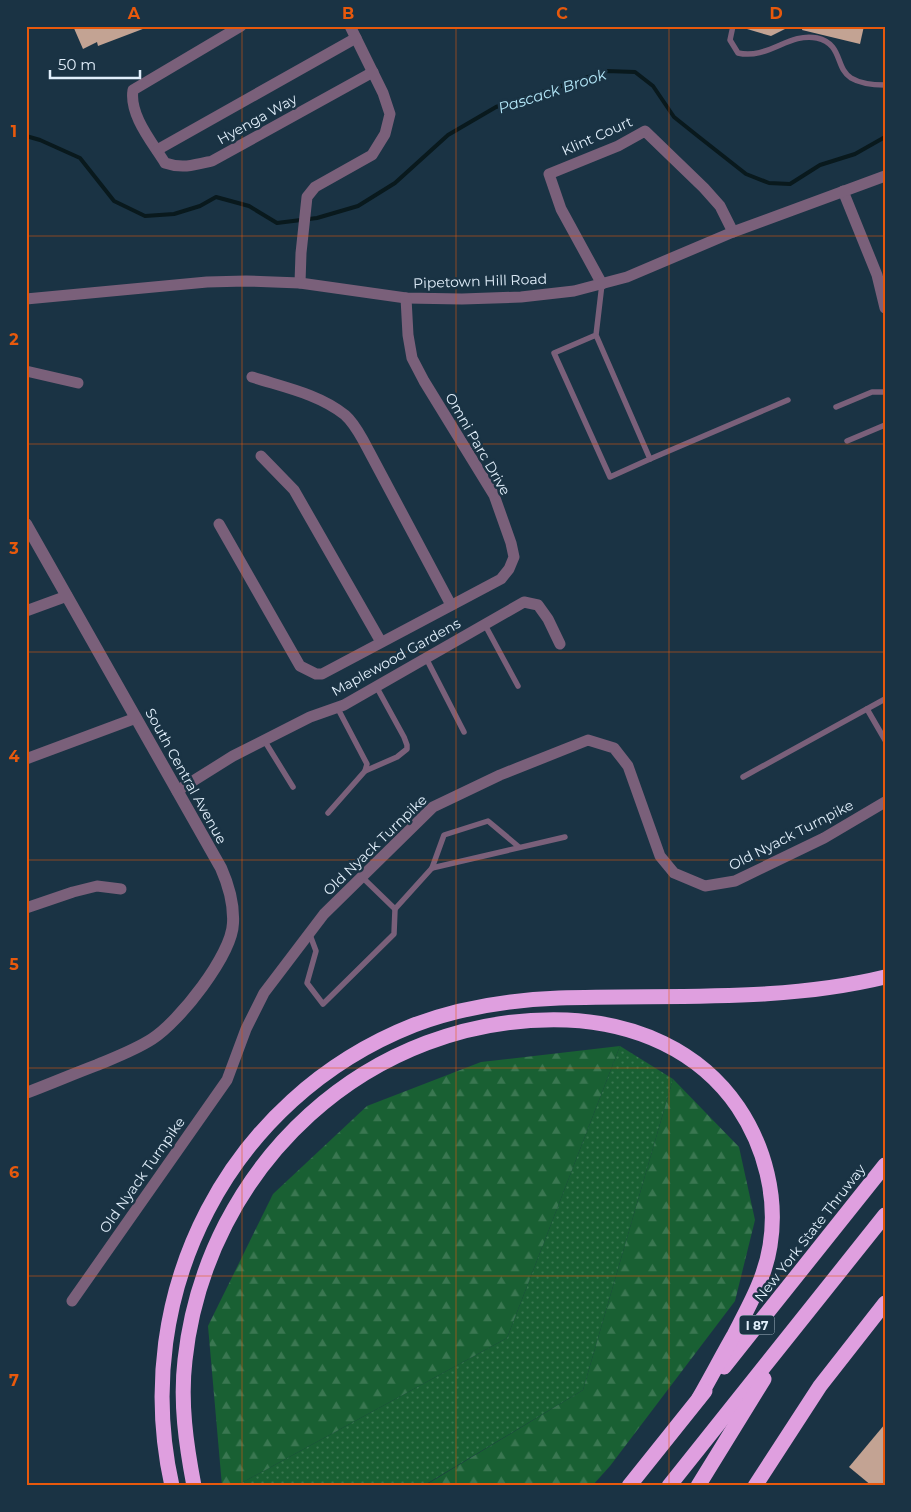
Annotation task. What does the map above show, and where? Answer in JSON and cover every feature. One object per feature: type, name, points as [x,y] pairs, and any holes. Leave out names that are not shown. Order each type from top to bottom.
[{"type":"highway","points":[[172,1486],[163,1426],[163,1360],[171,1309],[188,1253],[216,1194],[250,1144],[285,1106],[337,1066],[375,1043],[415,1025],[457,1011],[500,1002],[559,998],[801,992],[844,986],[885,977]]},
{"type":"highway","points":[[194,1486],[187,1446],[183,1404],[184,1362],[190,1321],[201,1280],[216,1242],[246,1187],[272,1152],[300,1122],[331,1096],[365,1073],[430,1042],[498,1025],[540,1020],[578,1021],[617,1026],[651,1036],[682,1052],[712,1076],[734,1102],[752,1131],[759,1146],[769,1184],[772,1225],[767,1261],[754,1296],[699,1398]]},
{"type":"highway","name":"New York State Thruway","points":[[629,1486],[885,1165]]},
{"type":"highway","name":"I 87","points":[[669,1486],[885,1215]]},
{"type":"highway","points":[[754,1486],[820,1386],[885,1303]]},
{"type":"highway","points":[[698,1486],[709,1465],[804,1316]]},
{"type":"street","name":"Hyenga Way","points":[[241,26],[133,90],[131,100],[134,112],[165,163],[187,167],[212,161],[373,72]]},
{"type":"street","points":[[300,284],[306,197],[315,187],[372,155],[385,134],[390,114],[373,72],[350,26]]},
{"type":"street","name":"Hyenga Way","points":[[157,150],[356,38]]},
{"type":"street","name":"Klint Court","points":[[602,284],[561,209],[549,174],[618,146],[645,131],[720,206],[733,232]]},
{"type":"street","name":"Pipetown Hill Road","points":[[26,299],[207,282],[246,281],[300,284],[406,298],[522,297],[574,291],[627,277],[733,232],[885,176]]},
{"type":"street","points":[[843,190],[877,275],[885,308]]},
{"type":"street","name":"Omni Parc Drive","points":[[219,524],[300,666],[316,674],[322,674],[501,579],[514,557],[511,543],[494,495],[424,381],[412,358],[408,335],[406,298]]},
{"type":"street","points":[[26,371],[78,384]]},
{"type":"street","points":[[252,377],[318,398],[329,404],[350,421],[363,440],[451,605]]},
{"type":"street","points":[[262,456],[294,490],[381,642]]},
{"type":"street","name":"South Central Avenue","points":[[26,524],[221,868],[229,885],[233,903],[233,925],[228,946],[213,970],[171,1024],[153,1038],[131,1051],[26,1093]]},
{"type":"street","points":[[26,611],[67,596]]},
{"type":"street","name":"Maplewood Gardens","points":[[177,791],[233,756],[310,717],[337,707],[524,602],[538,605],[548,619],[560,644]]},
{"type":"street","points":[[26,759],[136,718]]},
{"type":"street","name":"Old Nyack Turnpike","points":[[72,1301],[227,1080],[246,1029],[264,993],[310,935],[324,914],[433,807],[500,774],[588,740],[614,748],[628,766],[660,856],[674,873],[705,886],[735,882],[824,838],[885,802]]},
{"type":"street","points":[[26,908],[97,886],[121,889]]},
{"type":"lane","points":[[733,26],[730,40],[738,53],[748,55],[760,54],[790,41],[806,37],[818,38],[838,52],[843,68],[850,77],[871,85],[885,85]]},
{"type":"lane","points":[[602,284],[596,335],[650,459]]},
{"type":"lane","points":[[596,335],[554,353],[610,477],[788,400]]},
{"type":"lane","points":[[836,407],[872,392],[885,392]]},
{"type":"lane","points":[[847,441],[885,425]]},
{"type":"lane","points":[[484,625],[518,686]]},
{"type":"lane","points":[[426,658],[464,732]]},
{"type":"lane","points":[[328,813],[365,772],[396,757],[406,749],[407,745],[376,686]]},
{"type":"lane","points":[[743,778],[885,699]]},
{"type":"lane","points":[[337,707],[366,764],[365,772]]},
{"type":"lane","points":[[868,709],[885,740]]},
{"type":"lane","points":[[264,740],[294,787]]},
{"type":"lane","points":[[310,935],[316,950],[307,983],[323,1004],[394,934],[395,909],[432,868],[444,835],[488,821],[519,847]]},
{"type":"lane","points":[[432,868],[565,837]]},
{"type":"lane","points":[[362,877],[395,909]]},
{"type":"green space","points":[[620,1046],[673,1079],[583,1390],[423,1486],[236,1486],[507,1338]]},
{"type":"green space","points":[[620,1046],[507,1338],[236,1486],[222,1486],[208,1326],[273,1194],[367,1106],[481,1062]]},
{"type":"green space","points":[[673,1079],[739,1147],[755,1220],[735,1301],[610,1466],[592,1486],[424,1486],[583,1390]]},
{"type":"building","points":[[73,26],[148,27],[98,46],[97,42],[83,49]]},
{"type":"building","points":[[747,26],[791,26],[771,36],[747,29]]},
{"type":"building","points":[[803,26],[864,26],[860,44],[802,30]]},
{"type":"building","points":[[885,1424],[885,1486],[872,1486],[849,1467]]},
{"type":"waterway","name":"Pascack Brook","points":[[26,136],[40,140],[80,158],[114,201],[145,216],[174,214],[200,206],[216,197],[249,206],[277,223],[317,218],[358,206],[395,183],[448,135],[496,107],[607,71],[635,72],[653,86],[674,117],[746,174],[769,183],[790,184],[820,165],[855,154],[885,137]]}]
